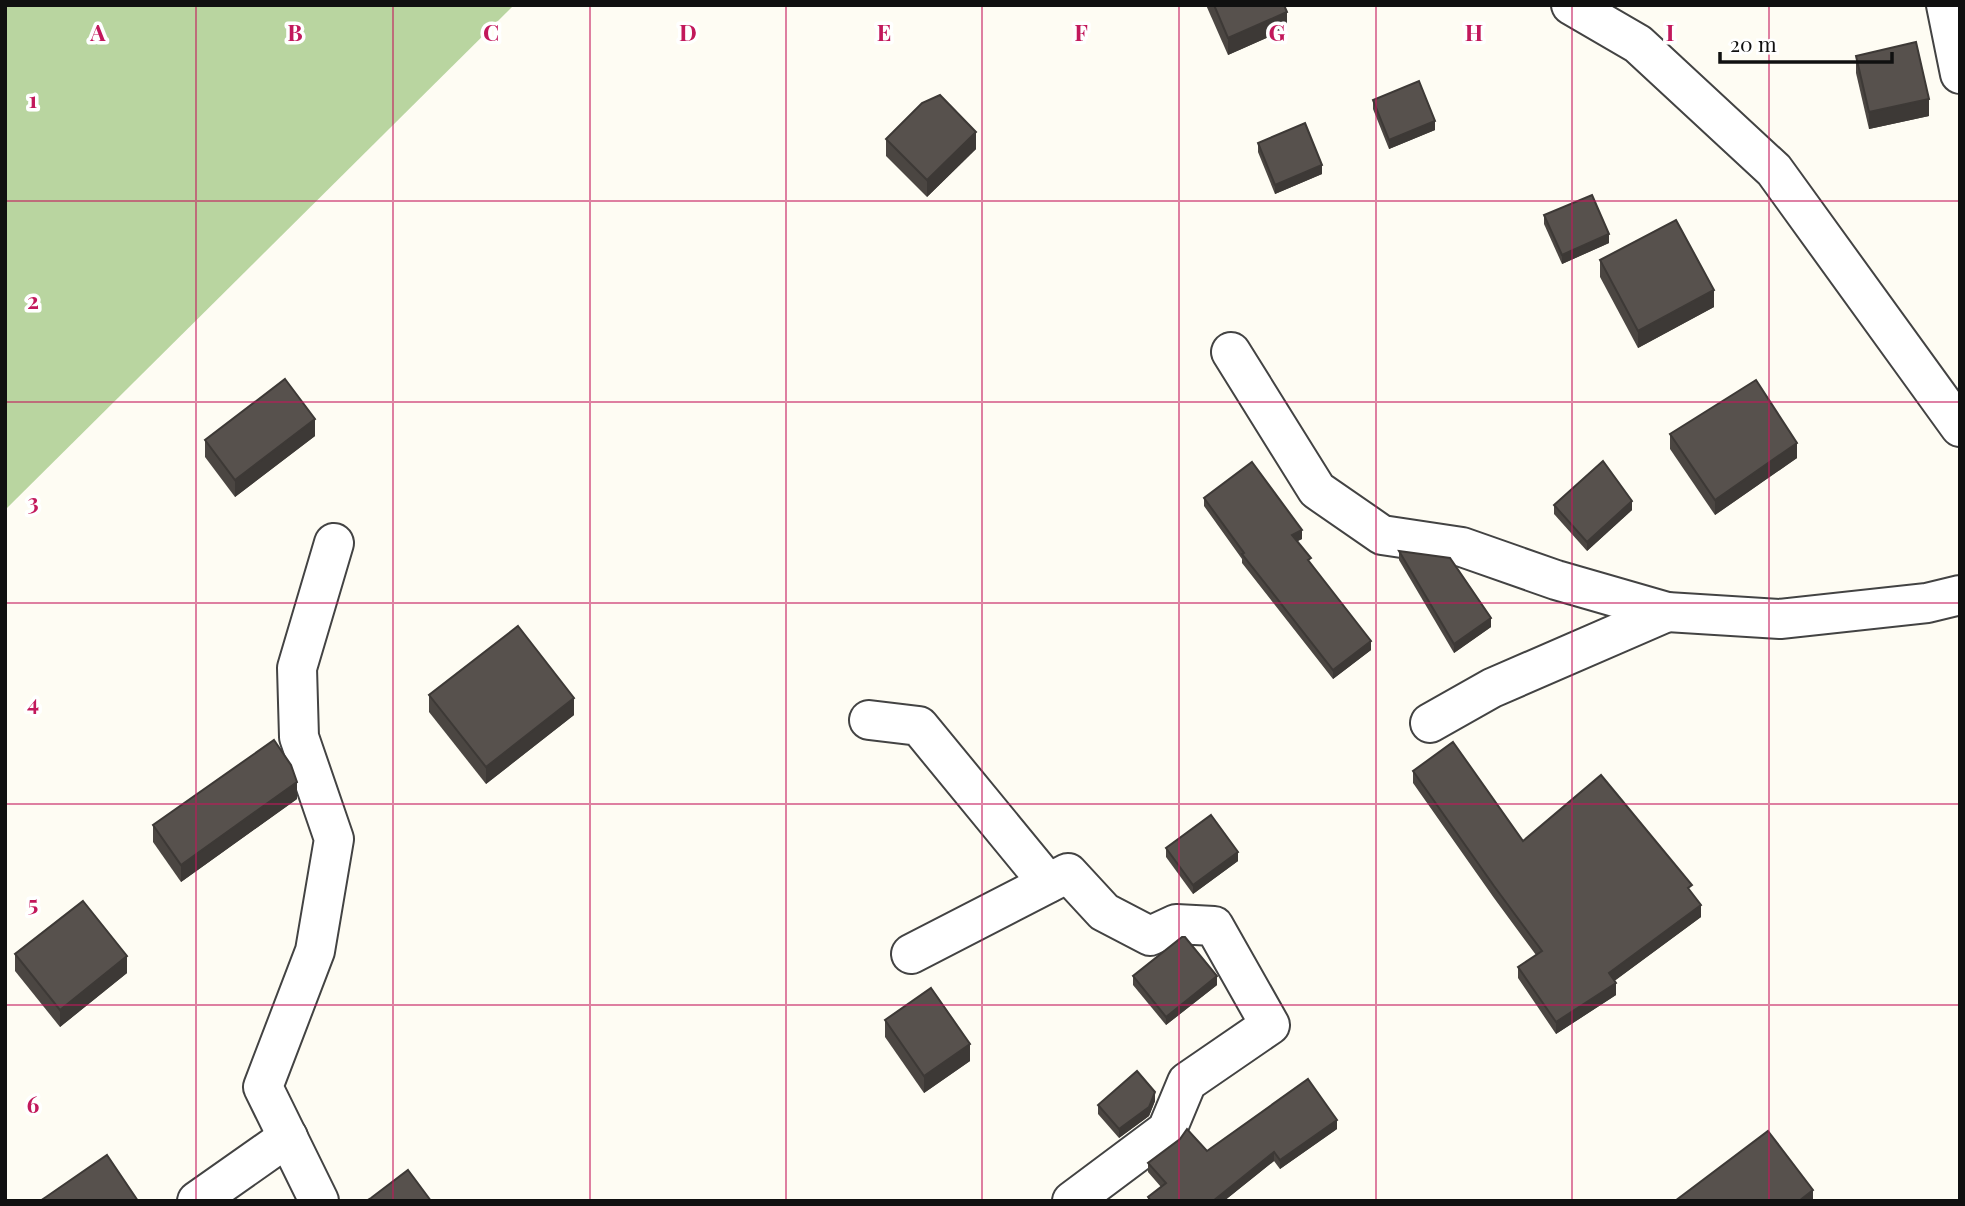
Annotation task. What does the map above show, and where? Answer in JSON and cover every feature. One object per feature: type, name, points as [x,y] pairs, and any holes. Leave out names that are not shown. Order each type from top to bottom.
[{"type":"street","points":[[1570,5],[1638,44],[1774,170],[1960,427]]},
{"type":"street","points":[[1946,5],[1960,74]]},
{"type":"street","points":[[1231,352],[1317,490],[1382,535],[1462,547],[1556,580],[1667,612],[1780,619],[1927,603],[1960,595]]},
{"type":"street","points":[[319,1201],[263,1087],[315,951],[334,839],[299,737],[297,668],[334,543]]},
{"type":"street","points":[[1430,723],[1492,688],[1667,612]]},
{"type":"street","points":[[869,720],[919,726],[1048,883]]},
{"type":"street","points":[[911,954],[1068,873],[1104,912],[1150,936],[1177,924],[1214,926],[1270,1025],[1187,1082],[1167,1130],[1072,1201]]},
{"type":"street","points":[[197,1201],[288,1137]]},
{"type":"green space","points":[[5,5],[514,5],[5,510]]},
{"type":"building","points":[[1214,5],[1284,5],[1287,12],[1228,38]]},
{"type":"building","points":[[1916,42],[1929,99],[1869,112],[1856,56]]},
{"type":"building","points":[[1419,81],[1435,121],[1389,140],[1373,100]]},
{"type":"building","points":[[940,95],[976,132],[927,180],[886,139],[922,103]]},
{"type":"building","points":[[1305,123],[1322,165],[1275,185],[1258,143]]},
{"type":"building","points":[[1592,195],[1609,234],[1562,255],[1544,215]]},
{"type":"building","points":[[1676,220],[1714,290],[1638,331],[1600,260]]},
{"type":"building","points":[[285,379],[315,419],[235,480],[205,440]]},
{"type":"building","points":[[1756,380],[1797,443],[1715,500],[1670,434]]},
{"type":"building","points":[[1603,461],[1632,501],[1587,542],[1554,505]]},
{"type":"building","points":[[1252,462],[1302,530],[1292,535],[1311,558],[1308,560],[1371,641],[1333,670],[1242,554],[1244,553],[1204,498]]},
{"type":"building","points":[[1399,551],[1450,558],[1491,618],[1454,644]]},
{"type":"building","points":[[518,626],[574,698],[486,767],[429,695]]},
{"type":"building","points":[[274,740],[291,765],[297,782],[181,865],[153,825]]},
{"type":"building","points":[[1453,742],[1523,841],[1601,775],[1692,885],[1688,888],[1701,905],[1609,973],[1616,983],[1556,1022],[1518,967],[1542,951],[1413,771]]},
{"type":"building","points":[[1211,815],[1238,852],[1193,885],[1166,848]]},
{"type":"building","points":[[83,901],[127,956],[60,1010],[15,954]]},
{"type":"building","points":[[1185,937],[1217,976],[1166,1017],[1133,976]]},
{"type":"building","points":[[931,988],[970,1044],[924,1076],[885,1020]]},
{"type":"building","points":[[1137,1071],[1155,1092],[1149,1107],[1119,1129],[1098,1105]]},
{"type":"building","points":[[1308,1079],[1337,1120],[1280,1160],[1274,1152],[1213,1201],[1151,1201],[1148,1197],[1166,1183],[1148,1163],[1180,1139],[1187,1129],[1207,1151]]},
{"type":"building","points":[[1768,1131],[1813,1190],[1799,1201],[1675,1201]]},
{"type":"building","points":[[107,1155],[138,1201],[40,1201],[46,1197]]},
{"type":"building","points":[[408,1170],[431,1201],[366,1201],[371,1198]]}]
